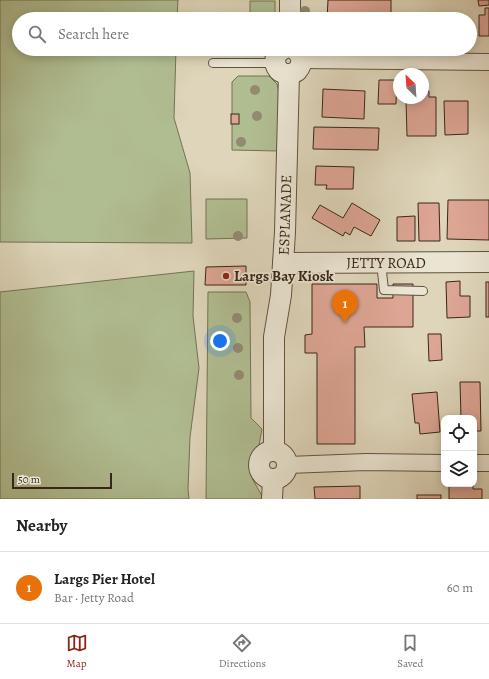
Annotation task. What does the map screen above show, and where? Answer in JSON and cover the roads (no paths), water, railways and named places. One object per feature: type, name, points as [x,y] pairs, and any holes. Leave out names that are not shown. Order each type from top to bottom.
[{"type":"street","points":[[290,0],[290,12]]},
{"type":"street","points":[[288,59],[489,62]]},
{"type":"street","name":"ESPLANADE","points":[[274,450],[274,337],[281,295],[283,263],[288,59]]},
{"type":"street","name":"JETTY ROAD","points":[[283,263],[489,262]]},
{"type":"street","points":[[274,450],[282,453],[288,465],[285,474],[281,477],[273,479],[263,476],[259,467],[259,462],[264,453],[274,450]]},
{"type":"street","points":[[288,465],[366,462],[441,462]]},
{"type":"street","points":[[477,463],[489,463]]},
{"type":"street","points":[[272,499],[273,479]]},
{"type":"lane","points":[[213,63],[288,59]]},
{"type":"lane","points":[[381,262],[384,290],[423,291]]},
{"type":"place","name":"Largs Bay Kiosk","points":[[226,276]]},
{"type":"place","name":"Largs Pier Hotel","points":[[345,323]]}]
